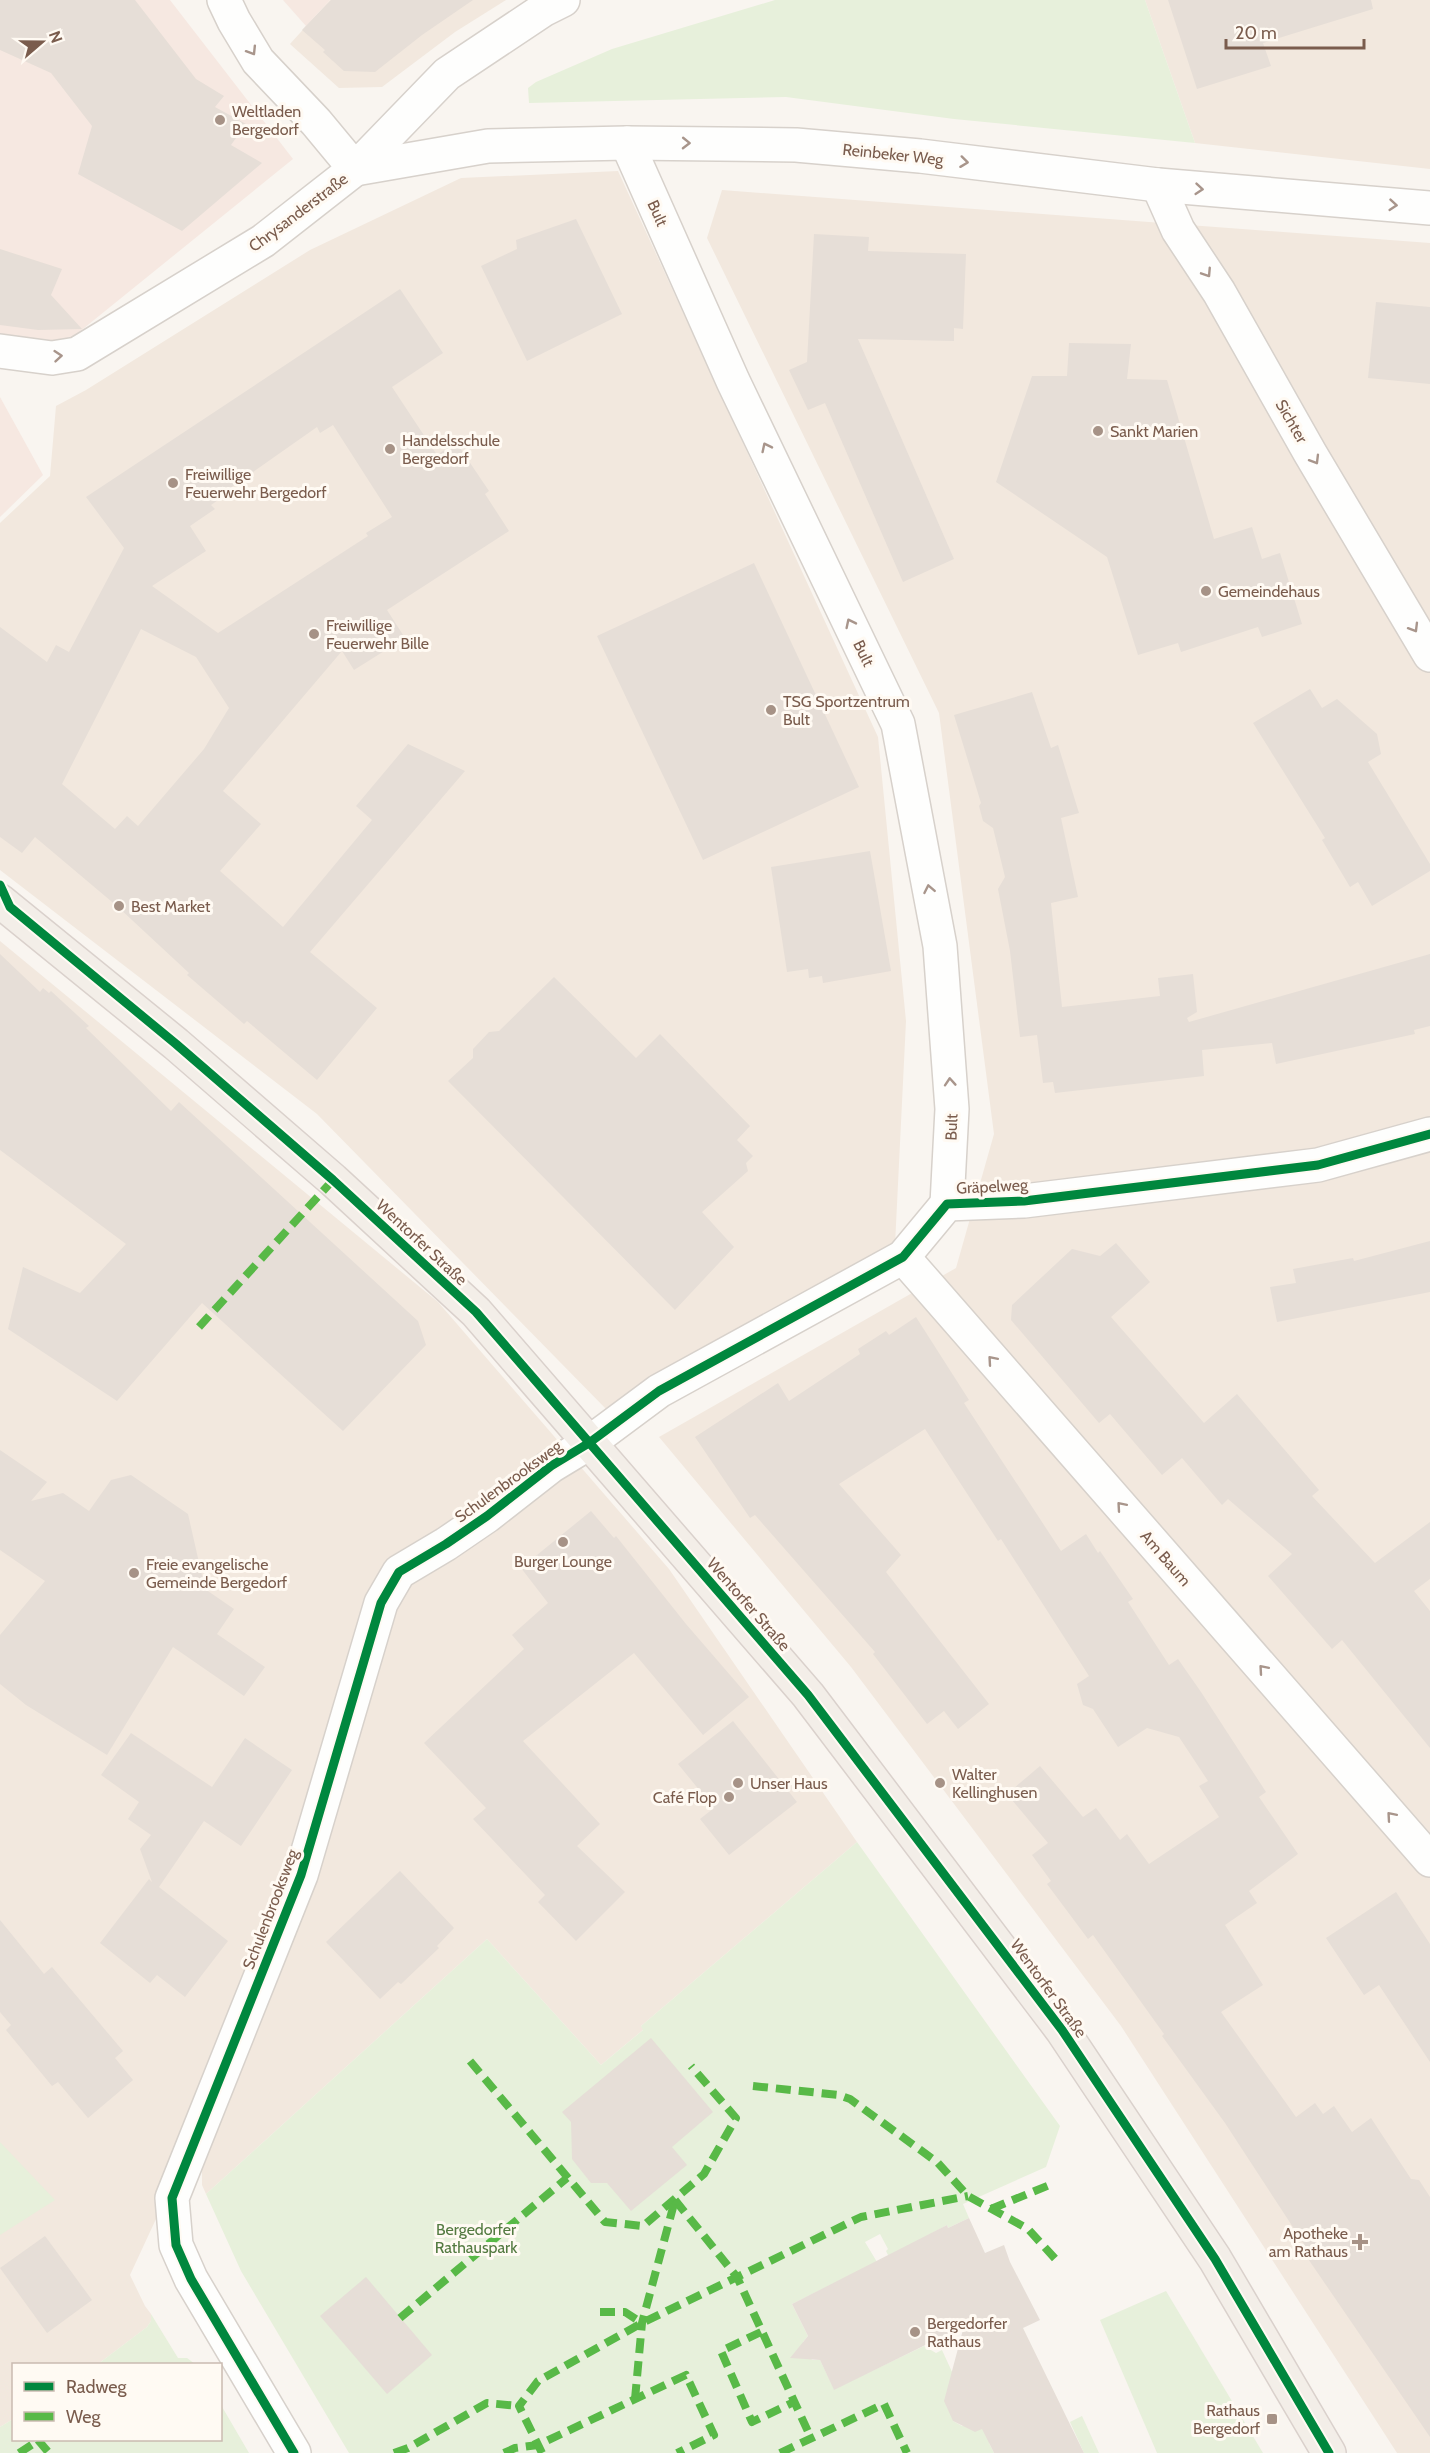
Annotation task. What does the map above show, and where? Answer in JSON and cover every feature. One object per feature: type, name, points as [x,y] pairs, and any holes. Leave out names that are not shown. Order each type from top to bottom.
[{"type":"main road","name":"Wentorfer Straße","points":[[0,901],[176,1044],[350,1196],[476,1312],[808,1695],[1062,2030],[1215,2259],[1329,2453]]},
{"type":"street","points":[[224,0],[258,60],[316,122],[355,169]]},
{"type":"street","name":"Chrysanderstraße","points":[[0,351],[52,358],[76,354],[263,240],[355,169],[447,74],[543,10],[563,0]]},
{"type":"street","name":"Reinbeker Weg","points":[[355,169],[488,146],[627,142],[795,145],[920,156],[1158,185],[1430,208]]},
{"type":"street","name":"Bult","points":[[627,142],[733,381],[898,724],[940,946],[952,1109],[947,1204]]},
{"type":"street","name":"Sichter","points":[[1158,185],[1178,230],[1219,292],[1310,453],[1430,655]]},
{"type":"street","name":"Gräpelweg","points":[[589,1443],[659,1391],[903,1257],[947,1204],[1024,1201],[1318,1165],[1430,1134]]},
{"type":"street","name":"Am Baum","points":[[903,1257],[1430,1860]]},
{"type":"street","name":"Schulenbrooksweg","points":[[294,2453],[191,2279],[176,2245],[172,2198],[301,1875],[381,1603],[399,1572],[454,1539],[551,1466],[589,1443]]},
{"type":"shaded area","points":[[0,0],[170,0],[293,159],[73,337],[0,367]]},
{"type":"shaded area","points":[[283,0],[330,0],[306,26]]},
{"type":"shaded area","points":[[330,0],[506,0],[455,32],[382,87],[339,88],[290,44]]},
{"type":"shaded area","points":[[1145,0],[1430,0],[1430,169],[1195,143]]},
{"type":"shaded area","points":[[618,171],[878,737],[906,1021],[895,1245],[607,1410],[317,1114],[0,870],[0,523],[50,476],[56,406],[86,390],[310,250],[461,178]]},
{"type":"shaded area","points":[[722,190],[1430,243],[1430,2453],[1397,2453],[1121,2026],[851,1667],[659,1437],[956,1268],[994,1134],[939,713],[707,238]]},
{"type":"shaded area","points":[[0,397],[43,475],[0,517]]},
{"type":"shaded area","points":[[0,941],[438,1302],[669,1569],[857,1842],[641,2026],[644,2029],[601,2065],[487,1939],[206,2194],[202,2185],[202,2120],[130,2275],[151,2314],[151,2321],[147,2327],[99,2363],[12,2363],[12,2420],[0,2427]]},
{"type":"green space","points":[[775,0],[1145,0],[1195,143],[954,119],[786,97],[529,103],[528,88],[536,82],[612,49]]},
{"type":"green space","name":"Bergedorfer Rathauspark","points":[[857,1842],[1060,2126],[1046,2167],[963,2204],[969,2218],[948,2228],[947,2225],[889,2257],[886,2251],[888,2249],[880,2234],[865,2242],[877,2262],[792,2304],[808,2336],[803,2342],[812,2360],[820,2360],[834,2389],[924,2346],[936,2353],[942,2350],[958,2385],[953,2421],[962,2426],[974,2421],[986,2427],[993,2441],[989,2443],[994,2453],[349,2453],[241,2271],[206,2194],[487,1939],[601,2065],[643,2030],[641,2026]]},
{"type":"green space","points":[[0,2142],[55,2200],[0,2235]]},
{"type":"green space","points":[[1166,2291],[1263,2453],[1157,2453],[1100,2320]]},
{"type":"green space","points":[[151,2314],[178,2358],[187,2358],[194,2363],[99,2363],[147,2327],[151,2321]]},
{"type":"green space","points":[[222,2407],[249,2453],[0,2453],[0,2427],[12,2420],[12,2441],[222,2441]]},
{"type":"green space","points":[[1082,2416],[1099,2453],[1084,2453],[1070,2422]]},
{"type":"building","points":[[0,0],[135,0],[196,79],[224,96],[215,107],[246,124],[231,145],[262,163],[182,231],[78,174],[92,126],[51,73],[0,50]]},
{"type":"building","points":[[331,0],[473,0],[422,35],[375,72],[344,71],[302,30]]},
{"type":"building","points":[[1168,0],[1371,0],[1373,9],[1263,43],[1271,66],[1197,89]]},
{"type":"building","points":[[576,219],[622,314],[527,361],[481,266],[517,249],[516,240]]},
{"type":"building","points":[[814,234],[869,237],[868,251],[966,254],[963,329],[954,328],[954,341],[858,339],[954,559],[903,582],[825,403],[808,410],[789,370],[807,362]]},
{"type":"building","points":[[0,249],[62,269],[51,295],[82,329],[38,330],[0,325]]},
{"type":"building","points":[[400,289],[443,353],[392,387],[437,455],[456,442],[489,491],[485,494],[509,531],[387,610],[405,638],[354,670],[342,651],[223,791],[261,824],[220,871],[283,927],[372,820],[356,806],[408,744],[465,771],[310,952],[377,1008],[317,1080],[247,1021],[244,1024],[187,975],[189,973],[118,907],[35,837],[22,853],[0,837],[0,627],[47,662],[56,645],[69,652],[124,548],[86,497]],"holes":[[[333,425],[392,517],[366,533],[368,536],[218,633],[152,586],[206,551],[190,526],[215,509],[211,505],[227,494],[226,491],[317,427],[320,433]],[[141,629],[196,657],[229,708],[204,749],[138,826],[127,816],[115,829],[62,784]]]},
{"type":"building","points":[[1376,302],[1430,307],[1430,384],[1368,378]]},
{"type":"building","points":[[1069,343],[1131,344],[1127,379],[1167,380],[1214,539],[1252,527],[1262,559],[1280,553],[1302,624],[1262,637],[1258,627],[1181,652],[1178,643],[1138,655],[1107,557],[996,482],[1032,376],[1067,376]]},
{"type":"building","points":[[754,563],[859,787],[703,860],[597,636]]},
{"type":"building","points":[[1310,689],[1322,708],[1337,699],[1377,734],[1381,754],[1368,762],[1430,864],[1430,871],[1372,906],[1358,882],[1350,887],[1322,840],[1325,838],[1253,723]]},
{"type":"building","points":[[1032,692],[1051,748],[1058,745],[1079,813],[1061,818],[1078,897],[1051,903],[1062,1007],[1160,996],[1158,978],[1193,974],[1197,1012],[1187,1018],[1189,1022],[1430,954],[1430,1026],[1414,1030],[1415,1034],[1276,1064],[1272,1043],[1202,1050],[1204,1076],[1055,1093],[1053,1082],[1043,1083],[1037,1035],[1020,1037],[1010,951],[998,889],[1005,877],[993,828],[983,821],[979,806],[981,803],[954,715]]},
{"type":"building","points":[[870,851],[891,971],[823,983],[822,976],[809,978],[808,969],[787,972],[771,867]]},
{"type":"building","points":[[0,954],[40,992],[43,988],[49,993],[51,991],[89,1026],[86,1028],[171,1111],[179,1102],[418,1321],[426,1345],[343,1431],[202,1303],[117,1401],[8,1329],[23,1267],[80,1293],[126,1244],[0,1150]]},
{"type":"building","points":[[554,977],[636,1058],[660,1034],[750,1126],[737,1140],[753,1156],[746,1163],[748,1171],[702,1212],[734,1247],[675,1310],[448,1081],[473,1058],[473,1049],[489,1032],[499,1031]]},
{"type":"building","points":[[1430,1241],[1430,1292],[1277,1322],[1270,1287],[1296,1283],[1293,1269],[1353,1258],[1354,1261]]},
{"type":"building","points":[[1116,1243],[1150,1282],[1111,1317],[1204,1423],[1237,1394],[1319,1490],[1312,1496],[1375,1563],[1430,1522],[1430,1579],[1414,1591],[1430,1611],[1430,1748],[1342,1640],[1332,1649],[1268,1576],[1292,1554],[1228,1499],[1222,1505],[1182,1458],[1162,1475],[1110,1414],[1099,1423],[1011,1320],[1012,1305],[1072,1249],[1100,1256]]},
{"type":"building","points":[[916,1317],[969,1400],[964,1403],[1061,1551],[1086,1534],[1098,1553],[1100,1551],[1133,1599],[1128,1602],[1169,1665],[1178,1659],[1201,1692],[1266,1792],[1259,1797],[1298,1854],[1249,1891],[1257,1903],[1225,1925],[1263,1985],[1221,2012],[1296,2117],[1315,2103],[1323,2114],[1334,2106],[1352,2132],[1371,2118],[1411,2179],[1419,2180],[1430,2197],[1430,2437],[1302,2250],[1306,2247],[1225,2123],[1162,2036],[1164,2034],[1093,1935],[1088,1939],[1047,1884],[1051,1881],[1032,1855],[1048,1843],[1007,1794],[1040,1766],[1083,1817],[1096,1808],[1120,1840],[1127,1834],[1149,1864],[1219,1817],[1199,1786],[1208,1781],[1179,1737],[1147,1728],[1118,1747],[1093,1709],[1083,1705],[1077,1684],[1089,1676],[1001,1539],[998,1541],[925,1429],[839,1484],[901,1555],[886,1572],[989,1704],[958,1729],[944,1711],[927,1724],[873,1654],[875,1652],[755,1515],[750,1518],[695,1437],[778,1383],[789,1401],[860,1354],[858,1349],[886,1331],[889,1335]]},
{"type":"building","points":[[0,1450],[47,1482],[31,1501],[63,1493],[89,1511],[111,1480],[131,1475],[188,1514],[205,1589],[234,1609],[217,1634],[265,1667],[244,1696],[173,1647],[107,1755],[26,1705],[0,1684],[0,1635],[45,1581],[0,1550]]},
{"type":"building","points":[[591,1511],[614,1538],[616,1536],[686,1624],[749,1697],[703,1735],[634,1653],[523,1741],[600,1824],[577,1846],[625,1892],[576,1941],[538,1902],[545,1895],[473,1819],[486,1808],[424,1743],[524,1649],[512,1635],[548,1603],[521,1568]]},
{"type":"building","name":"Unser Haus","points":[[733,1721],[797,1802],[729,1855],[700,1819],[714,1808],[678,1764]]},
{"type":"building","points":[[131,1733],[212,1787],[245,1738],[292,1770],[241,1846],[204,1821],[159,1887],[228,1941],[185,1997],[157,1975],[150,1983],[100,1943],[149,1879],[152,1882],[140,1849],[151,1835],[128,1819],[139,1802],[101,1775]]},
{"type":"building","points":[[400,1871],[454,1928],[437,1946],[439,1948],[401,1984],[398,1982],[380,1999],[326,1942]]},
{"type":"building","points":[[1396,1892],[1430,1944],[1430,2062],[1379,1985],[1364,1995],[1326,1938]]},
{"type":"building","points":[[0,1920],[44,1974],[52,1967],[123,2051],[115,2058],[133,2080],[88,2118],[58,2082],[52,2086],[6,2030],[11,2025],[0,2012]]},
{"type":"building","points":[[651,2038],[713,2112],[672,2147],[687,2165],[631,2211],[607,2183],[591,2183],[572,2159],[571,2122],[562,2112]]},
{"type":"building","name":"Bergedorfer Rathaus","points":[[969,2218],[985,2253],[1004,2245],[1010,2262],[1040,2320],[1023,2328],[1084,2453],[994,2453],[982,2429],[975,2432],[953,2421],[944,2401],[964,2326],[834,2390],[820,2360],[790,2358],[808,2336],[792,2304],[947,2225],[948,2228]]},
{"type":"building","points":[[45,2236],[92,2300],[47,2333],[0,2268]]},
{"type":"building","points":[[366,2277],[432,2355],[387,2394],[320,2316]]},
{"type":"marked path","points":[[199,1327],[333,1180]]},
{"type":"marked path","points":[[470,2061],[605,2222],[643,2226],[704,2174],[736,2118],[691,2066]]},
{"type":"marked path","points":[[753,2086],[839,2095],[850,2099],[937,2162],[968,2196],[1028,2229],[1060,2264]]},
{"type":"marked path","points":[[400,2318],[567,2178]]},
{"type":"marked path","points":[[991,2209],[1052,2184]]},
{"type":"marked path","points":[[542,2453],[519,2406],[538,2381],[642,2323],[861,2217],[968,2196]]},
{"type":"marked path","points":[[675,2200],[737,2277],[811,2438]]},
{"type":"marked path","points":[[635,2399],[642,2323],[675,2200]]},
{"type":"marked path","points":[[600,2312],[625,2312],[642,2323]]},
{"type":"marked path","points":[[761,2332],[721,2351],[752,2422],[794,2402]]},
{"type":"marked path","points":[[504,2453],[515,2448],[538,2445],[686,2375],[714,2435],[677,2453]]},
{"type":"marked path","points":[[394,2453],[408,2448],[487,2403],[519,2406]]},
{"type":"marked path","points":[[780,2453],[884,2404],[907,2453]]},
{"type":"marked path","points":[[19,2453],[37,2441]]},
{"type":"marked path","points":[[39,2441],[49,2453]]},
{"type":"cycle path","points":[[0,885],[10,907],[176,1044],[333,1180],[476,1312],[808,1695],[1062,2030],[1215,2259],[1329,2453]]},
{"type":"cycle path","points":[[294,2453],[191,2279],[176,2245],[172,2198],[301,1875],[381,1603],[399,1572],[487,1516],[551,1466],[589,1443],[659,1391],[903,1257],[947,1204],[1024,1201],[1318,1165],[1430,1134]]},
{"type":"place","name":"Weltladen Bergedorf","points":[[220,120]]},
{"type":"place","name":"Sankt Marien","points":[[1098,431]]},
{"type":"place","name":"Handelsschule Bergedorf","points":[[390,449]]},
{"type":"place","name":"Freiwillige Feuerwehr Bergedorf","points":[[173,483]]},
{"type":"place","name":"Gemeindehaus","points":[[1206,591]]},
{"type":"place","name":"Freiwillige Feuerwehr Bille","points":[[314,634]]},
{"type":"place","name":"TSG Sportzentrum Bult","points":[[771,710]]},
{"type":"place","name":"Best Market","points":[[119,906]]},
{"type":"place","name":"Burger Lounge","points":[[563,1542]]},
{"type":"place","name":"Freie evangelische Gemeinde Bergedorf","points":[[134,1573]]},
{"type":"place","name":"Unser Haus","points":[[738,1783]]},
{"type":"place","name":"Walter Kellinghusen","points":[[940,1783]]},
{"type":"place","name":"Café Flop","points":[[729,1797]]},
{"type":"place","name":"Apotheke am Rathaus","points":[[1360,2242]]},
{"type":"place","name":"Bergedorfer Rathaus","points":[[915,2332]]},
{"type":"place","name":"Rathaus Bergedorf","points":[[1272,2419]]}]
